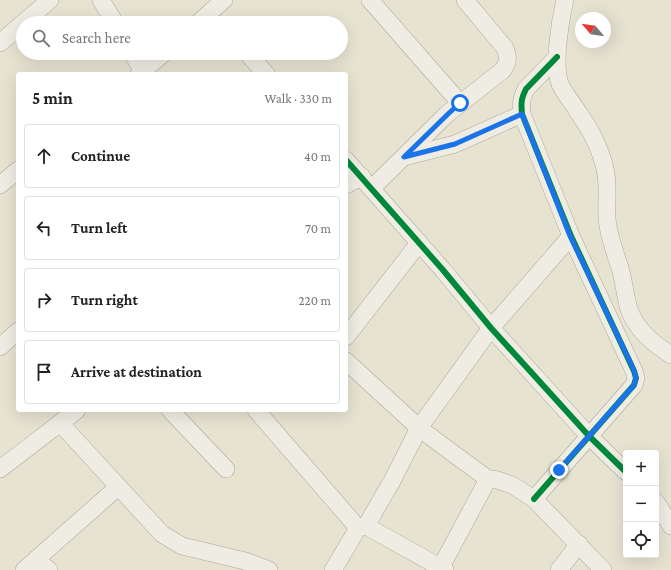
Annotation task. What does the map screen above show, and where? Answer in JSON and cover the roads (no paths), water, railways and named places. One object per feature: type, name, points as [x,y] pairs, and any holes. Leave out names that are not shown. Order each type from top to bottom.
[{"type":"street","points":[[31,16],[50,0]]},
{"type":"street","points":[[101,0],[111,16]]},
{"type":"street","points":[[212,16],[224,0]]},
{"type":"street","points":[[370,0],[460,103]]},
{"type":"street","points":[[348,185],[367,183],[404,157],[460,103],[505,67],[508,61],[505,48],[466,0]]},
{"type":"street","points":[[565,0],[557,57],[557,70],[560,85],[588,126],[606,170],[607,220],[630,310],[640,330],[657,346],[671,356]]},
{"type":"street","points":[[0,43],[16,29]]},
{"type":"street","points":[[534,499],[634,385],[636,378],[634,370],[570,236],[522,114],[521,104],[526,89],[557,57]]},
{"type":"street","points":[[135,60],[141,72]]},
{"type":"street","points":[[142,72],[156,60]]},
{"type":"street","points":[[253,60],[264,72]]},
{"type":"street","points":[[404,157],[455,144],[522,114]]},
{"type":"street","points":[[348,162],[491,328],[589,436],[623,469]]},
{"type":"street","points":[[0,184],[16,172]]},
{"type":"street","points":[[333,570],[392,481],[419,428],[491,328],[570,236]]},
{"type":"street","points":[[348,334],[419,243]]},
{"type":"street","points":[[0,347],[16,333]]},
{"type":"street","points":[[348,363],[419,428],[462,460],[488,479],[494,479],[512,485],[534,499],[603,570]]},
{"type":"street","points":[[0,469],[74,412]]},
{"type":"street","points":[[172,412],[226,469]]},
{"type":"street","points":[[258,412],[362,527],[443,569],[488,479]]},
{"type":"street","points":[[60,423],[162,534],[182,546],[241,566],[269,570]]},
{"type":"street","points":[[37,567],[118,487]]},
{"type":"street","points":[[659,507],[671,526]]},
{"type":"street","points":[[559,570],[579,544]]}]
